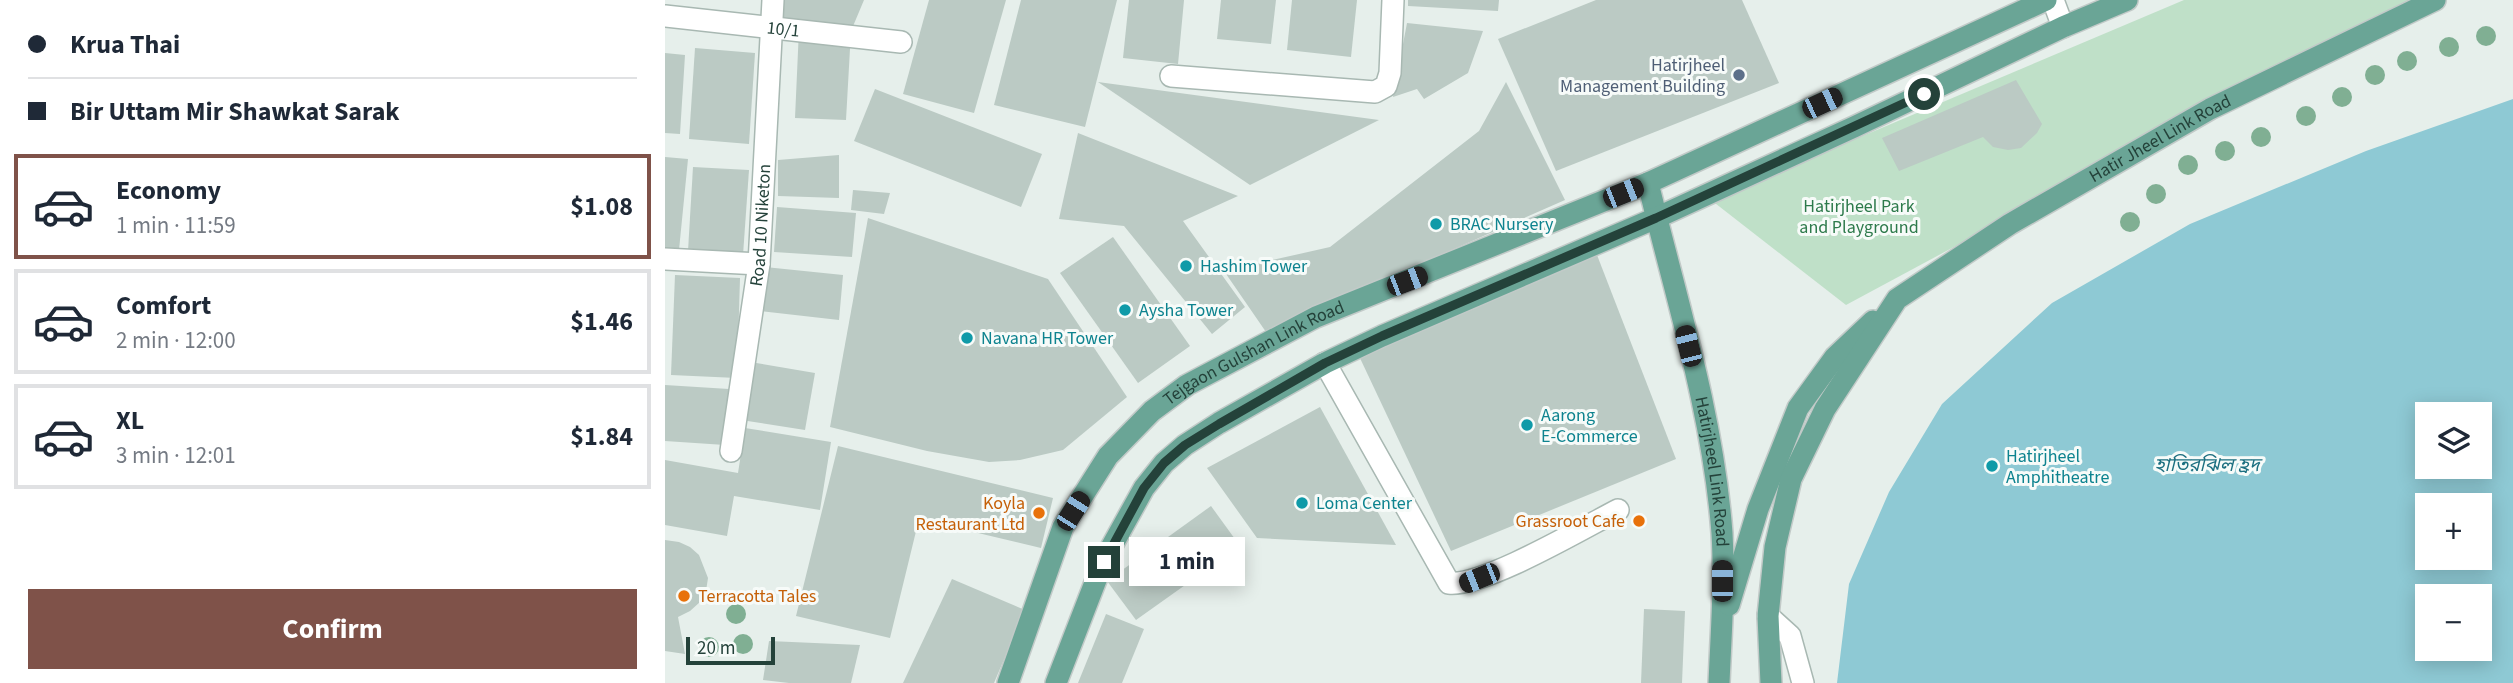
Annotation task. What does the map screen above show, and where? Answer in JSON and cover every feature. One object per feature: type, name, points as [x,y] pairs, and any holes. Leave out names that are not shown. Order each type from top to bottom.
[{"type":"main road","name":"Tejgaon Gulshan Link Road","points":[[1008,683],[1063,527],[1108,456],[1152,411],[1187,385],[1315,317],[1648,183],[2046,0]]},
{"type":"main road","points":[[1056,683],[1104,562],[1144,488],[1164,463],[1185,445],[1325,363],[1470,297],[1656,218],[2063,27],[2127,0]]},
{"type":"main road","name":"Hatir Jheel Link Road","points":[[1722,627],[1758,509],[1798,408],[1835,357],[1898,299],[2010,224],[2210,109],[2435,0]]},
{"type":"main road","name":"Hatirjheel Link Road","points":[[1648,183],[1713,461],[1722,534],[1719,683]]},
{"type":"main road","name":"Hatir Jheel Link Road","points":[[1771,683],[1768,616],[1775,547],[1791,479],[1825,409],[1898,299]]},
{"type":"street","name":"Road 10 Niketon","points":[[731,451],[759,264],[773,0]]},
{"type":"street","points":[[1171,76],[1375,92],[1386,86],[1390,73],[1393,0]]},
{"type":"street","points":[[2053,0],[2063,27]]},
{"type":"street","name":"10/1","points":[[665,16],[901,42]]},
{"type":"street","points":[[665,259],[759,264]]},
{"type":"street","points":[[1325,363],[1449,583],[1461,585],[1516,563],[1618,510]]},
{"type":"street","points":[[1768,616],[1790,636],[1803,683]]},
{"type":"green space","name":"Hatirjheel Park and Playground","points":[[2184,0],[2413,0],[1846,305],[1711,200]]},
{"type":"water","name":"হাতিরঝিল হ্রদ","points":[[2513,99],[2513,683],[1837,683],[1849,584],[1889,492],[1942,404],[2052,303],[2190,224],[2366,151]]},
{"type":"building","points":[[781,0],[864,0],[851,31],[779,17]]},
{"type":"building","points":[[929,0],[1006,0],[974,113],[903,94]]},
{"type":"building","points":[[1021,0],[1117,0],[1085,127],[994,105]]},
{"type":"building","points":[[1129,0],[1184,0],[1178,64],[1123,58]]},
{"type":"building","points":[[1221,0],[1276,0],[1271,44],[1217,39]]},
{"type":"building","points":[[1292,0],[1357,0],[1351,57],[1287,50]]},
{"type":"building","points":[[1408,0],[1499,0],[1498,11],[1408,6]]},
{"type":"building","points":[[1596,0],[1742,0],[1779,83],[1556,171],[1498,39]]},
{"type":"building","points":[[1407,23],[1483,31],[1468,73],[1424,99],[1417,89],[1393,97]]},
{"type":"building","points":[[799,29],[851,31],[846,120],[795,118]]},
{"type":"building","points":[[695,48],[755,53],[749,144],[689,139]]},
{"type":"building","points":[[665,53],[685,55],[680,134],[665,133]]},
{"type":"building","points":[[2016,80],[2042,124],[2037,133],[2021,148],[2008,150],[1993,147],[1983,137],[1899,171],[1882,138]]},
{"type":"building","points":[[1098,82],[1379,120],[1250,185]]},
{"type":"building","name":"BRAC Nursery","points":[[1506,82],[1565,200],[1266,332],[1224,271],[1330,247],[1479,131]]},
{"type":"building","points":[[875,89],[1042,154],[1021,207],[854,141]]},
{"type":"building","name":"Hashim Tower","points":[[1078,133],[1238,196],[1183,221],[1245,307],[1212,334],[1124,226],[1059,219]]},
{"type":"building","points":[[839,155],[839,198],[778,196],[778,160]]},
{"type":"building","points":[[665,157],[688,159],[679,250],[665,249]]},
{"type":"building","points":[[693,167],[749,170],[743,255],[688,251]]},
{"type":"building","points":[[853,190],[890,193],[884,214],[851,210]]},
{"type":"building","points":[[777,207],[856,213],[852,257],[774,252]]},
{"type":"building","name":"Navana HR Tower","points":[[868,218],[1048,279],[1127,397],[1063,450],[1020,460],[989,462],[927,451],[830,427]]},
{"type":"building","name":"Aysha Tower","points":[[1113,237],[1190,346],[1138,383],[1060,273]]},
{"type":"building","name":"Aarong E-Commerce","points":[[1597,255],[1676,459],[1451,551],[1359,356]]},
{"type":"building","points":[[765,267],[843,275],[839,320],[760,311]]},
{"type":"building","points":[[675,275],[740,278],[737,378],[671,375]]},
{"type":"building","points":[[750,362],[815,373],[805,430],[741,420]]},
{"type":"building","points":[[665,385],[729,389],[725,445],[665,441]]},
{"type":"building","name":"Loma Center","points":[[1320,407],[1396,545],[1257,538],[1207,468]]},
{"type":"building","points":[[745,428],[831,442],[820,510],[734,496],[727,536],[665,525],[665,460],[738,473]]},
{"type":"building","points":[[838,446],[1053,498],[1041,548],[919,519],[890,638],[796,616]]},
{"type":"building","points":[[1211,506],[1240,546],[1136,620],[1107,581]]},
{"type":"building","name":"Terracotta Tales","points":[[665,540],[690,547],[699,555],[708,578],[706,591],[700,602],[678,617],[685,654],[665,651]]},
{"type":"building","points":[[952,579],[1025,610],[994,683],[903,683]]},
{"type":"building","points":[[1644,609],[1685,611],[1682,683],[1641,683]]},
{"type":"building","points":[[1106,614],[1144,629],[1122,683],[1078,683]]},
{"type":"building","points":[[769,641],[860,645],[851,683],[789,683],[763,680]]},
{"type":"place","name":"Hatirjheel Management Building","points":[[1739,75]]},
{"type":"place","name":"BRAC Nursery","points":[[1436,224]]},
{"type":"place","name":"Hashim Tower","points":[[1186,266]]},
{"type":"place","name":"Aysha Tower","points":[[1125,310]]},
{"type":"place","name":"Navana HR Tower","points":[[967,338]]},
{"type":"place","name":"Aarong E-Commerce","points":[[1527,425]]},
{"type":"place","name":"Hatirjheel Amphitheatre","points":[[1992,466]]},
{"type":"place","name":"Loma Center","points":[[1302,503]]},
{"type":"place","name":"Koyla Restaurant Ltd","points":[[1039,513]]},
{"type":"place","name":"Grassroot Cafe","points":[[1639,521]]},
{"type":"place","name":"Terracotta Tales","points":[[684,596]]},
{"type":"route","points":[[1104,562],[1144,488],[1164,463],[1185,445],[1325,363],[1470,297],[1656,218],[1924,94]]}]
